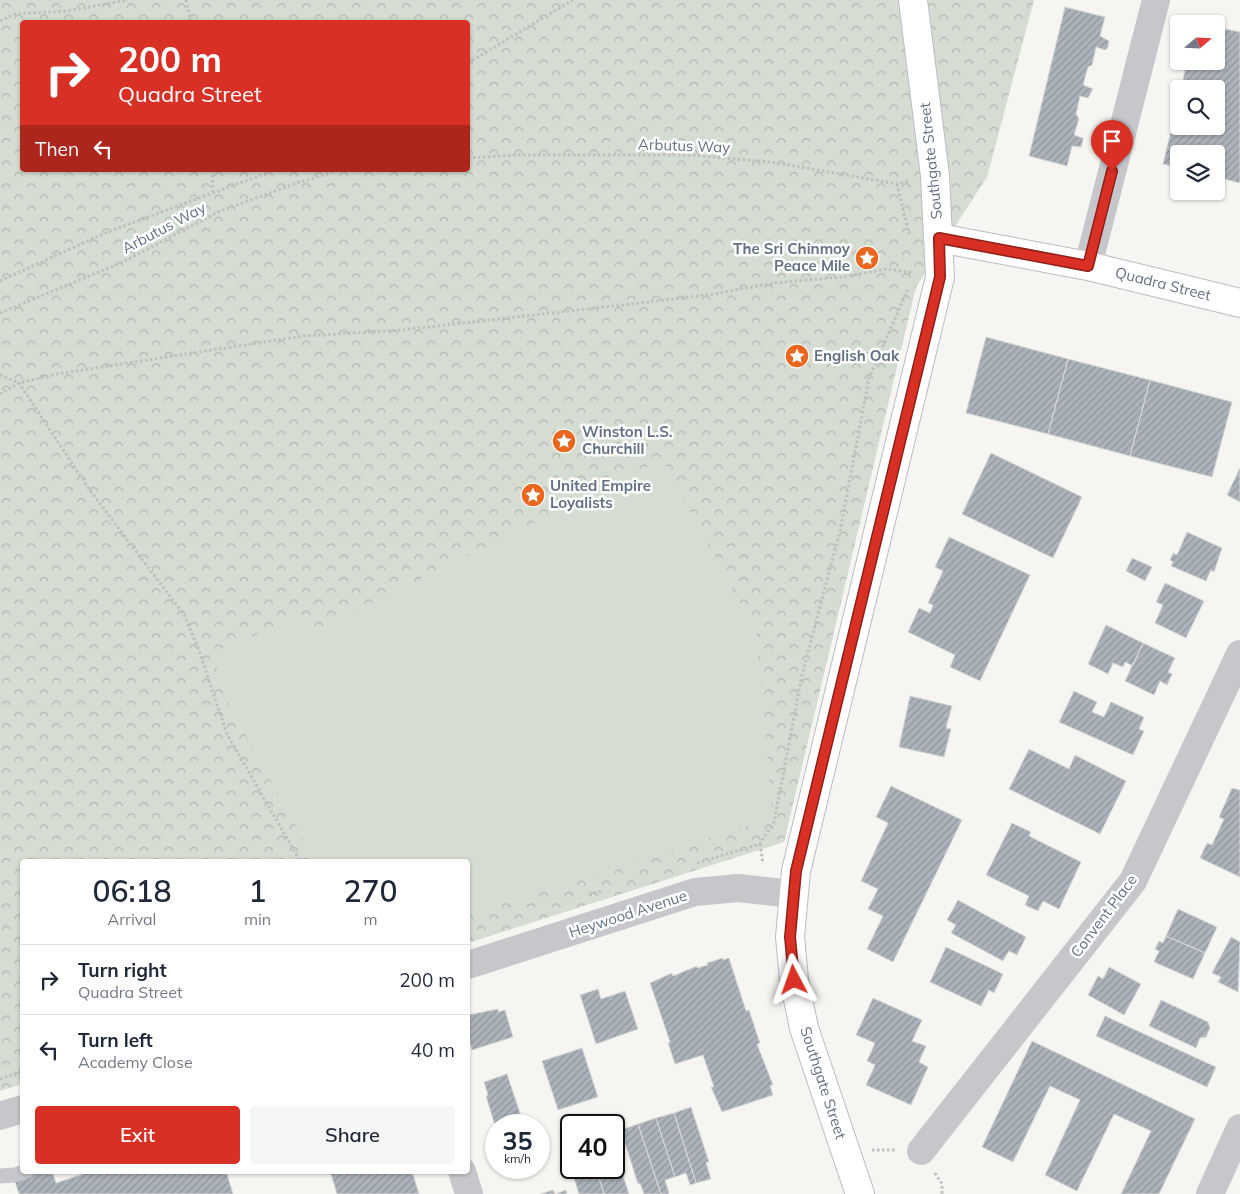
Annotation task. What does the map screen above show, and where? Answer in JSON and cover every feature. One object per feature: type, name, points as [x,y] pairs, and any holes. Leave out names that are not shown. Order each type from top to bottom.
[{"type":"street","name":"Southgate Street","points":[[860,1194],[804,1028],[792,962],[790,937],[796,871],[940,277],[935,176],[913,0]]},
{"type":"street","points":[[1088,266],[1156,0]]},
{"type":"street","name":"Quadra Street","points":[[939,238],[1088,266],[1240,303]]},
{"type":"street","name":"Convent Place","points":[[921,1151],[1133,881],[1240,654]]},
{"type":"street","name":"Heywood Avenue","points":[[470,964],[695,892],[738,888],[764,889],[793,894]]},
{"type":"street","points":[[0,1116],[20,1110]]},
{"type":"street","points":[[1210,1194],[1240,1128]]},
{"type":"street","points":[[463,1174],[469,1194]]},
{"type":"lane","points":[[0,1176],[20,1173]]},
{"type":"path","points":[[0,21],[15,14],[67,11],[128,0]]},
{"type":"path","points":[[186,0],[191,20]]},
{"type":"path","points":[[470,62],[573,0]]},
{"type":"path","name":"Arbutus Way","points":[[470,158],[693,155],[778,163],[897,184],[909,233]]},
{"type":"path","points":[[212,172],[213,192]]},
{"type":"path","points":[[0,280],[105,233],[269,172]]},
{"type":"path","name":"Arbutus Way","points":[[0,313],[123,262],[218,212],[294,184],[333,172]]},
{"type":"path","points":[[0,394],[18,383],[177,354],[303,336],[402,330],[705,296],[773,283],[842,277],[886,269],[915,273],[869,378],[840,531],[802,675],[774,822],[760,844],[695,864]]},
{"type":"path","points":[[0,375],[18,383],[89,489],[184,615],[198,648],[227,734],[299,859]]},
{"type":"path","points":[[760,844],[764,869]]},
{"type":"path","points":[[584,898],[611,888]]},
{"type":"path","points":[[0,1079],[20,1072]]},
{"type":"path","points":[[942,1184],[942,1194]]},
{"type":"green space","points":[[0,0],[1034,0],[987,177],[916,287],[784,842],[470,942],[470,859],[20,859],[20,1085],[0,1091]]},
{"type":"green space","points":[[662,459],[756,633],[772,809],[762,821],[470,914],[470,859],[314,859],[227,701],[213,655],[302,614],[313,632]]},
{"type":"building","points":[[1065,7],[1105,17],[1100,36],[1109,41],[1108,47],[1105,50],[1096,47],[1092,65],[1088,67],[1083,85],[1093,89],[1088,98],[1080,96],[1076,114],[1079,119],[1074,135],[1083,138],[1083,140],[1081,147],[1072,146],[1067,166],[1029,156]]},
{"type":"building","points":[[1225,29],[1240,32],[1240,183],[1225,179],[1225,145],[1170,145],[1170,166],[1163,164],[1170,135],[1225,135],[1225,80],[1183,80],[1185,70],[1225,70]]},
{"type":"building","points":[[986,337],[1068,359],[1048,434],[966,413]]},
{"type":"building","points":[[1068,359],[1150,380],[1130,456],[1048,434]]},
{"type":"building","points":[[1150,380],[1232,402],[1212,477],[1130,456]]},
{"type":"building","points":[[991,453],[1082,497],[1053,558],[962,514]]},
{"type":"building","points":[[1240,468],[1240,502],[1227,495]]},
{"type":"building","points":[[1187,532],[1222,548],[1214,572],[1211,570],[1206,581],[1171,566],[1173,562],[1170,560],[1173,553],[1177,555]]},
{"type":"building","points":[[949,537],[1030,575],[980,681],[950,667],[955,655],[908,632],[919,608],[930,613],[933,605],[928,603],[943,571],[935,567]]},
{"type":"building","points":[[1132,558],[1152,567],[1145,581],[1126,571]]},
{"type":"building","points":[[1165,583],[1204,601],[1186,638],[1155,623],[1163,605],[1156,602]]},
{"type":"building","points":[[1106,625],[1143,643],[1133,666],[1125,662],[1123,667],[1113,663],[1108,674],[1088,664]]},
{"type":"building","points":[[1143,643],[1175,658],[1168,672],[1172,674],[1167,685],[1160,681],[1154,695],[1125,681]]},
{"type":"building","points":[[1074,691],[1097,702],[1092,712],[1104,717],[1111,702],[1144,717],[1139,729],[1144,731],[1133,755],[1059,722]]},
{"type":"building","points":[[910,696],[952,706],[946,728],[951,729],[944,757],[899,747]]},
{"type":"building","points":[[1029,749],[1069,769],[1075,755],[1126,781],[1100,834],[1009,789]]},
{"type":"building","points":[[891,786],[962,820],[893,962],[867,949],[883,916],[868,909],[878,889],[861,881],[888,823],[876,817]]},
{"type":"building","points":[[1232,788],[1240,790],[1240,877],[1200,858],[1207,843],[1212,845],[1224,819],[1219,817]]},
{"type":"building","points":[[1012,823],[1031,832],[1029,836],[1081,862],[1059,909],[1043,901],[1038,911],[1025,905],[1029,896],[986,875]]},
{"type":"building","points":[[958,900],[1026,937],[1017,955],[1009,951],[1003,961],[951,933],[956,925],[947,920]]},
{"type":"building","points":[[1178,909],[1217,927],[1205,953],[1166,936]]},
{"type":"building","points":[[1166,936],[1205,953],[1193,979],[1154,962],[1159,951],[1155,949],[1159,941],[1163,943]]},
{"type":"building","points":[[1231,937],[1240,942],[1238,992],[1218,982],[1221,977],[1212,973]]},
{"type":"building","points":[[946,947],[1003,974],[994,993],[989,990],[981,1006],[930,982]]},
{"type":"building","points":[[723,958],[723,960],[729,958],[746,1011],[749,1010],[760,1043],[757,1044],[773,1085],[770,1086],[773,1095],[722,1112],[711,1087],[714,1087],[703,1055],[675,1064],[668,1043],[670,1042],[650,983],[672,973],[673,976],[697,966],[697,968],[708,965],[707,963]]},
{"type":"building","points":[[1109,967],[1141,984],[1124,1015],[1088,995],[1098,976],[1103,979]]},
{"type":"building","points":[[598,989],[601,999],[625,991],[638,1029],[596,1044],[580,995]]},
{"type":"building","points":[[873,998],[922,1020],[912,1041],[926,1046],[919,1062],[928,1067],[911,1105],[866,1085],[875,1065],[867,1061],[875,1043],[856,1035]]},
{"type":"building","points":[[1161,1000],[1208,1022],[1210,1028],[1206,1037],[1200,1038],[1196,1048],[1149,1026]]},
{"type":"building","points":[[498,1009],[498,1012],[505,1010],[513,1037],[472,1050],[470,1043],[470,1015]]},
{"type":"building","points":[[1105,1016],[1216,1067],[1207,1087],[1096,1036]]},
{"type":"building","points":[[1032,1041],[1195,1119],[1159,1194],[1121,1194],[1151,1131],[1114,1114],[1077,1191],[1045,1175],[1080,1100],[1050,1086],[1013,1162],[982,1147]]},
{"type":"building","points":[[582,1048],[598,1097],[558,1110],[542,1061]]},
{"type":"building","points":[[507,1074],[520,1114],[491,1114],[484,1082]]},
{"type":"building","points":[[691,1107],[709,1162],[706,1162],[711,1179],[696,1183],[674,1113]]},
{"type":"building","points":[[674,1113],[696,1183],[690,1185],[686,1173],[675,1177],[656,1118]]},
{"type":"building","points":[[656,1118],[675,1177],[665,1180],[669,1193],[667,1194],[661,1194],[638,1124]]},
{"type":"building","points":[[638,1124],[661,1194],[644,1194],[640,1183],[638,1184],[625,1143],[625,1129]]},
{"type":"building","points":[[29,1174],[53,1174],[56,1183],[83,1174],[227,1174],[233,1194],[19,1194],[14,1179]]},
{"type":"building","points":[[331,1174],[413,1174],[419,1194],[337,1194]]},
{"type":"building","points":[[574,1179],[599,1179],[604,1194],[579,1194]]},
{"type":"building","points":[[599,1179],[624,1179],[629,1194],[604,1194]]},
{"type":"building","points":[[553,1190],[555,1194],[540,1194]]},
{"type":"building","points":[[566,1190],[567,1194],[555,1194]]},
{"type":"place","name":"The Sri Chinmoy Peace Mile","points":[[867,258]]},
{"type":"place","name":"English Oak","points":[[797,356]]},
{"type":"place","name":"Winston L.S. Churchill","points":[[564,441]]},
{"type":"place","name":"United Empire Loyalists","points":[[533,495]]},
{"type":"route","points":[[794,980],[790,937],[796,871],[940,277],[939,238],[1088,266],[1112,171]]}]
